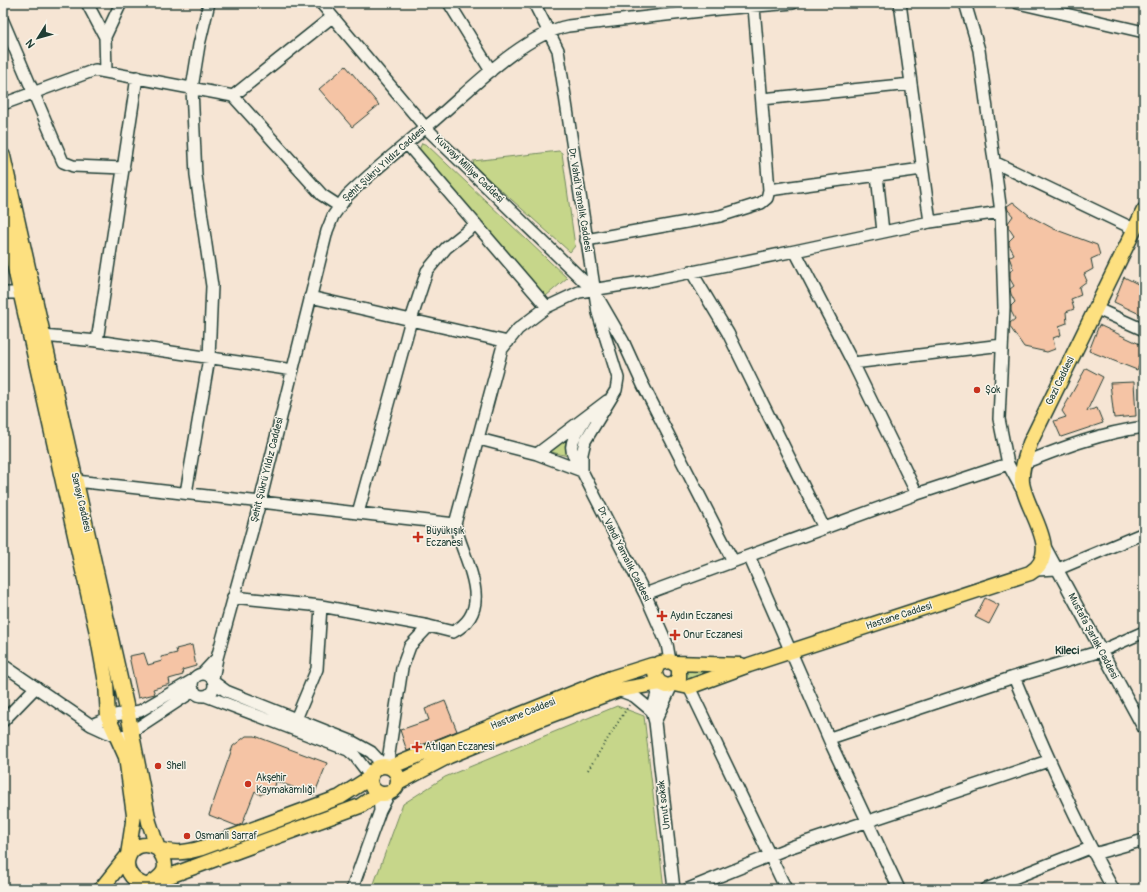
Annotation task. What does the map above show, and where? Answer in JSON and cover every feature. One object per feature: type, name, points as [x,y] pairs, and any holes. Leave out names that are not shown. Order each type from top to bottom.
[{"type":"main road","name":"Sanayi Caddesi","points":[[3,156],[42,336],[132,731],[149,822],[158,849]]},
{"type":"main road","name":"Gazi Caddesi","points":[[1039,564],[1043,542],[1024,492],[1022,481],[1024,463],[1030,443],[1144,210]]},
{"type":"main road","name":"Sanayi Caddesi","points":[[3,215],[97,633],[106,683],[108,717],[126,757],[133,800],[134,822],[128,855],[102,889]]},
{"type":"main road","name":"Hastane Caddesi","points":[[148,885],[360,806],[425,768],[480,743],[618,690],[669,684],[689,687],[749,665],[1030,574],[1039,564]]},
{"type":"main road","points":[[668,663],[678,667],[680,675],[669,684],[655,674],[668,663]]},
{"type":"main road","name":"Hastane Caddesi","points":[[387,767],[611,678],[652,664],[749,665]]},
{"type":"main road","points":[[158,849],[164,860],[165,869],[148,885],[136,882],[129,874],[126,863],[128,855],[134,849],[144,845],[180,853],[202,848],[340,797],[370,777],[375,770],[387,767],[396,774],[389,789],[372,786],[370,777]]},
{"type":"street","points":[[87,3],[106,37]]},
{"type":"street","points":[[106,71],[106,37],[121,3]]},
{"type":"street","points":[[186,493],[209,358],[212,286],[196,176],[192,88],[199,45],[209,3]]},
{"type":"street","points":[[449,3],[491,71]]},
{"type":"street","name":"Dr. Vahdi Yamalık Caddesi","points":[[534,3],[558,50],[598,313],[618,378],[616,390],[585,441],[582,454],[582,471]]},
{"type":"street","name":"Şehit Şükrü Yıldız Caddesi","points":[[214,681],[217,658],[260,502],[327,231],[339,206],[358,186],[491,71],[517,51],[549,32],[568,26],[718,6],[754,7],[793,3]]},
{"type":"street","points":[[900,3],[930,222]]},
{"type":"street","points":[[965,3],[979,50],[1001,212],[1004,307],[1000,419],[1008,464],[1024,492]]},
{"type":"street","points":[[1018,3],[1144,32]]},
{"type":"street","name":"Kuvvayi Milliye Caddesi","points":[[323,4],[332,17],[425,127],[594,291]]},
{"type":"street","points":[[586,240],[720,216],[760,203],[767,198],[769,190],[754,7]]},
{"type":"street","points":[[233,96],[332,17]]},
{"type":"street","points":[[3,20],[63,162],[72,166],[124,168]]},
{"type":"street","points":[[3,104],[34,91],[95,70],[233,96],[322,195],[339,206]]},
{"type":"street","points":[[97,342],[137,77]]},
{"type":"street","points":[[762,99],[911,84]]},
{"type":"street","points":[[407,144],[547,306]]},
{"type":"street","points":[[994,162],[1134,229]]},
{"type":"street","points":[[769,190],[922,169]]},
{"type":"street","points":[[877,175],[883,232]]},
{"type":"street","points":[[233,597],[321,606],[429,626],[453,632],[464,626],[472,617],[475,590],[469,564],[457,535],[455,524],[502,349],[518,329],[547,306],[579,292],[594,291],[795,251],[930,222],[1001,212]]},
{"type":"street","points":[[358,513],[411,320],[427,271],[446,248],[476,224]]},
{"type":"street","points":[[795,251],[853,363],[916,494]]},
{"type":"street","points":[[691,271],[728,333],[824,528]]},
{"type":"street","points":[[594,291],[623,341],[643,384],[733,561]]},
{"type":"street","points":[[3,293],[21,293]]},
{"type":"street","points":[[310,297],[508,342]]},
{"type":"street","points":[[1096,308],[1144,330]]},
{"type":"street","points":[[42,336],[97,342],[293,370]]},
{"type":"street","points":[[853,363],[1002,345]]},
{"type":"street","name":"Dr. Vahdi Yamalık Caddesi","points":[[537,454],[586,418],[610,398]]},
{"type":"street","name":"Dr. Vahdi Yamalık Caddesi","points":[[586,418],[571,445],[572,456],[582,471],[645,594],[667,644],[668,663]]},
{"type":"street","points":[[1024,463],[1079,441],[1123,430],[1144,427]]},
{"type":"street","points":[[479,439],[537,454],[582,471]]},
{"type":"street","points":[[645,594],[916,494],[1008,464]]},
{"type":"street","points":[[76,481],[455,524]]},
{"type":"street","points":[[1039,564],[1058,570],[1144,533]]},
{"type":"street","name":"Mustafa Şarlak Caddesi","points":[[1043,542],[1144,729]]},
{"type":"street","points":[[749,556],[792,651],[830,738],[832,746],[869,821],[899,889]]},
{"type":"street","points":[[296,719],[317,669],[321,606]]},
{"type":"street","points":[[387,767],[402,668],[410,646],[429,626]]},
{"type":"street","points":[[830,738],[1014,677],[1102,651],[1144,632]]},
{"type":"street","points":[[91,725],[108,717],[140,711],[193,680],[199,674],[203,673],[217,658]]},
{"type":"street","points":[[3,665],[91,725],[117,737],[122,737],[189,694],[195,692]]},
{"type":"street","points":[[203,673],[207,674],[226,691],[352,741],[371,752],[387,767]]},
{"type":"street","points":[[1014,677],[1048,761],[1092,851],[1113,889]]},
{"type":"street","points":[[193,680],[192,688],[198,695],[206,696],[348,750],[355,756],[370,777]]},
{"type":"street","points":[[206,696],[213,691],[214,681]]},
{"type":"street","points":[[618,690],[634,696],[653,716],[669,684]]},
{"type":"street","points":[[689,687],[786,889]]},
{"type":"street","points":[[3,721],[36,688]]},
{"type":"street","name":"Umut sokak","points":[[653,716],[674,889]]},
{"type":"street","points":[[688,889],[770,855],[1048,761]]},
{"type":"street","points":[[352,889],[389,789]]},
{"type":"street","points":[[986,889],[1092,851],[1144,840]]},
{"type":"path","points":[[588,770],[634,696]]},
{"type":"green space","points":[[422,143],[427,145],[567,278],[546,296],[419,150]]},
{"type":"green space","points":[[559,151],[562,153],[575,246],[570,252],[474,166],[473,161]]},
{"type":"green space","points":[[571,436],[565,445],[568,456],[551,452]]},
{"type":"green space","points":[[683,667],[735,667],[685,682]]},
{"type":"green space","points":[[617,706],[644,716],[664,889],[372,889],[403,804],[445,777]]},
{"type":"building","points":[[346,66],[379,105],[352,127],[319,89]]},
{"type":"building","points":[[1013,202],[1030,216],[1054,229],[1097,245],[1100,255],[1091,259],[1093,269],[1084,274],[1087,281],[1079,287],[1081,295],[1071,299],[1074,309],[1066,312],[1067,323],[1059,326],[1061,335],[1053,338],[1055,349],[1047,352],[1024,347],[1010,327],[1010,323],[1015,319],[1011,311],[1011,306],[1015,302],[1010,289],[1014,286],[1010,279],[1010,272],[1013,268],[1009,257],[1014,254],[1009,245],[1009,241],[1014,236],[1008,227],[1008,223],[1013,216],[1008,210],[1007,206]]},
{"type":"building","points":[[1124,277],[1144,287],[1144,316],[1114,302]]},
{"type":"building","points":[[1099,325],[1144,346],[1144,355],[1137,370],[1089,351]]},
{"type":"building","points":[[1086,368],[1103,377],[1087,411],[1097,408],[1103,423],[1061,437],[1054,421],[1066,417],[1062,411]]},
{"type":"building","points":[[1134,382],[1136,416],[1114,418],[1110,383]]},
{"type":"building","points":[[985,598],[999,605],[989,624],[975,617]]},
{"type":"building","points":[[192,645],[196,666],[182,670],[183,675],[169,679],[170,684],[153,689],[155,694],[138,698],[129,656],[144,653],[148,665],[162,661],[161,657],[177,653],[176,649]]},
{"type":"building","points":[[445,701],[457,731],[407,751],[400,730],[429,720],[425,709]]},
{"type":"building","name":"Akşehir Kaymakamlığı","points":[[246,736],[255,736],[327,763],[314,795],[276,781],[275,787],[260,795],[255,791],[242,824],[237,826],[209,815],[233,746]]},
{"type":"place","name":"Şok","points":[[977,390]]},
{"type":"place","name":"Büyükışık Eczanesi","points":[[418,537]]},
{"type":"place","name":"Aydın Eczanesi","points":[[662,616]]},
{"type":"place","name":"Onur Eczanesi","points":[[675,635]]},
{"type":"place","name":"Atılgan Eczanesi","points":[[417,747]]},
{"type":"place","name":"Shell","points":[[158,766]]},
{"type":"place","name":"Akşehir Kaymakamlığı","points":[[248,784]]},
{"type":"place","name":"Osmanli Sarraf","points":[[187,836]]},
{"type":"district","name":"Kileci","points":[[1067,650]]}]
